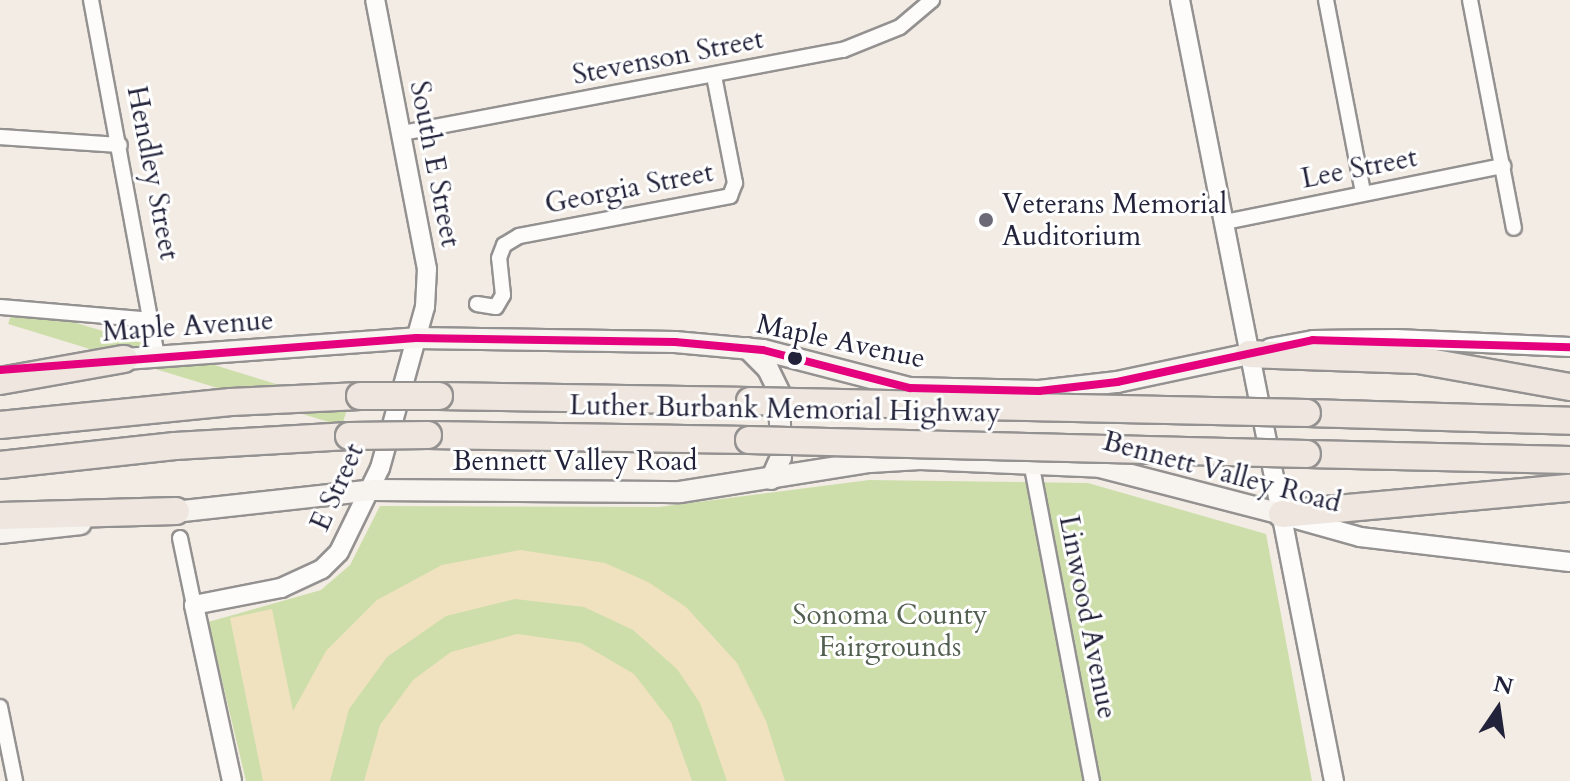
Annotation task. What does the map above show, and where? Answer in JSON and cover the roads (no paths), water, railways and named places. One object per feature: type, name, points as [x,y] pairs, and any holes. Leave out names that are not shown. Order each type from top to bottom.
[{"type":"highway","points":[[1249,354],[1418,360],[1570,387]]},
{"type":"highway","points":[[0,381],[124,359]]},
{"type":"highway","name":"Luther Burbank Memorial Highway","points":[[0,425],[185,406],[360,396],[750,401],[1570,421]]},
{"type":"highway","name":"Luther Burbank Memorial Highway","points":[[0,465],[175,446],[349,436],[428,435],[1570,460]]},
{"type":"highway","points":[[1282,514],[1570,488]]},
{"type":"highway","points":[[0,516],[176,511]]},
{"type":"main road","name":"Maple Avenue","points":[[0,370],[416,338],[747,348],[910,388],[1018,390],[1096,386],[1249,354]]},
{"type":"main road","points":[[747,348],[768,369],[779,392],[781,457],[771,479]]},
{"type":"main road","name":"Bennett Valley Road","points":[[0,533],[373,490],[655,493],[771,479],[886,460],[1031,462],[1100,467],[1282,514]]},
{"type":"street","name":"Hendley Street","points":[[91,0],[157,356]]},
{"type":"street","name":"South E Street","points":[[375,0],[428,279],[416,338]]},
{"type":"street","name":"Stevenson Street","points":[[402,133],[714,76],[873,39],[900,27],[932,0]]},
{"type":"street","points":[[1180,0],[1334,781]]},
{"type":"street","points":[[1326,0],[1363,193]]},
{"type":"street","points":[[1470,0],[1514,228]]},
{"type":"street","name":"Georgia Street","points":[[477,304],[496,307],[503,295],[499,258],[504,245],[519,236],[730,196],[735,183],[714,76]]},
{"type":"street","points":[[0,137],[120,145]]},
{"type":"street","name":"Lee Street","points":[[1225,222],[1503,166]]},
{"type":"street","points":[[0,307],[151,320]]},
{"type":"street","name":"E Street","points":[[194,605],[281,588],[322,569],[346,543],[373,490],[416,338]]},
{"type":"street","name":"Maple Avenue","points":[[1249,354],[1331,339],[1570,347]]},
{"type":"street","name":"Linwood Avenue","points":[[1031,462],[1092,781]]},
{"type":"street","name":"Bennett Valley Road","points":[[1282,514],[1360,537],[1570,562]]},
{"type":"street","points":[[180,538],[232,781]]},
{"type":"street","points":[[0,707],[15,781]]},
{"type":"place","name":"Veterans Memorial Auditorium","points":[[986,220]]},
{"type":"park label","name":"Sonoma County Fairgrounds","points":[[890,631]]}]
